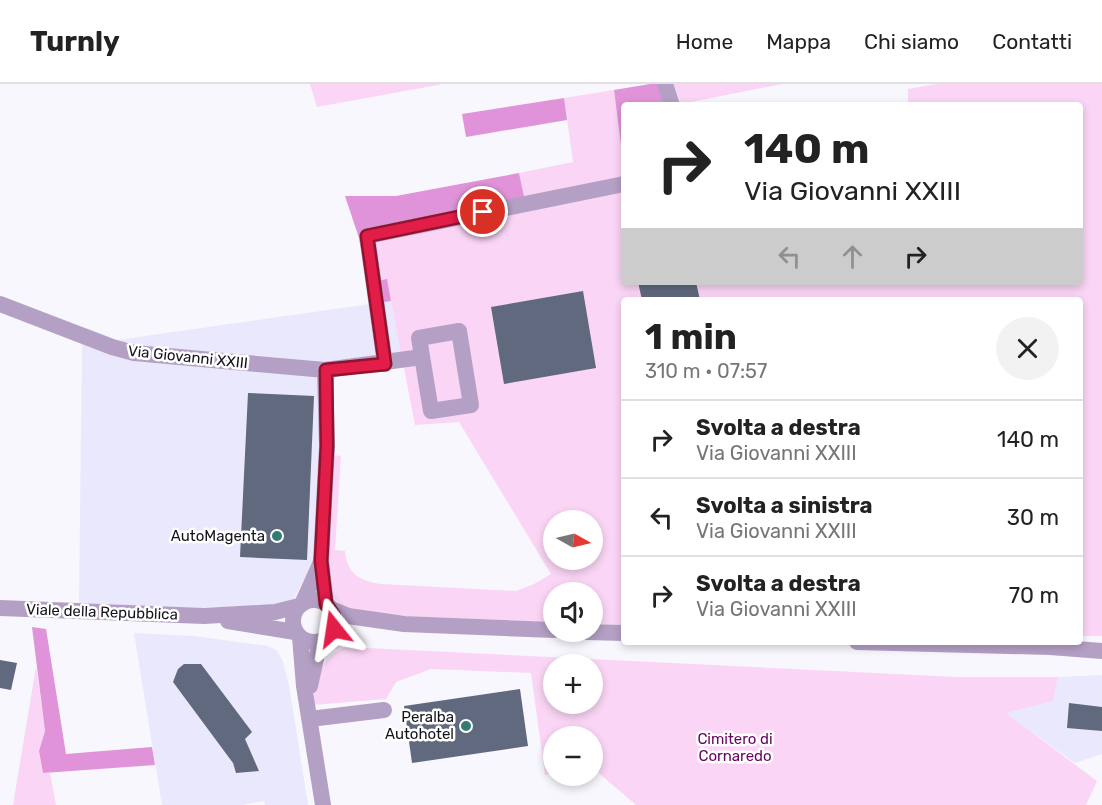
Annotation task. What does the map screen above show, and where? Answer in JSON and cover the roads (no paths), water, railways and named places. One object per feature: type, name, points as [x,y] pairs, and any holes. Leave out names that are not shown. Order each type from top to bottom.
[{"type":"street","points":[[665,84],[671,102]]},
{"type":"street","points":[[385,364],[367,236],[621,185]]},
{"type":"street","name":"Via Giovanni XXIII","points":[[0,304],[112,347],[135,353],[326,370],[385,364],[422,357]]},
{"type":"street","points":[[459,331],[471,405],[431,411],[422,357],[419,338],[459,331]]},
{"type":"street","points":[[307,699],[317,654],[335,622],[329,607],[321,561],[327,446],[326,370]]},
{"type":"street","points":[[321,561],[293,618],[322,805]]},
{"type":"street","points":[[301,605],[315,600],[348,616],[404,624],[543,630]]},
{"type":"street","name":"Viale della Repubblica","points":[[0,608],[204,616],[282,611],[301,605]]},
{"type":"street","name":"Viale della Repubblica","points":[[204,616],[297,634]]},
{"type":"street","points":[[297,634],[312,643],[355,628],[404,624]]},
{"type":"street","points":[[603,632],[621,633]]},
{"type":"street","points":[[1083,643],[1102,640]]},
{"type":"street","points":[[973,645],[1102,651]]},
{"type":"street","points":[[1050,647],[1065,645]]},
{"type":"street","points":[[310,719],[384,710]]},
{"type":"place","name":"AutoMagenta","points":[[277,536]]},
{"type":"place","name":"Peralba Autohotel","points":[[466,726]]},
{"type":"park label","name":"Cimitero di Cornaredo","points":[[735,748]]}]
